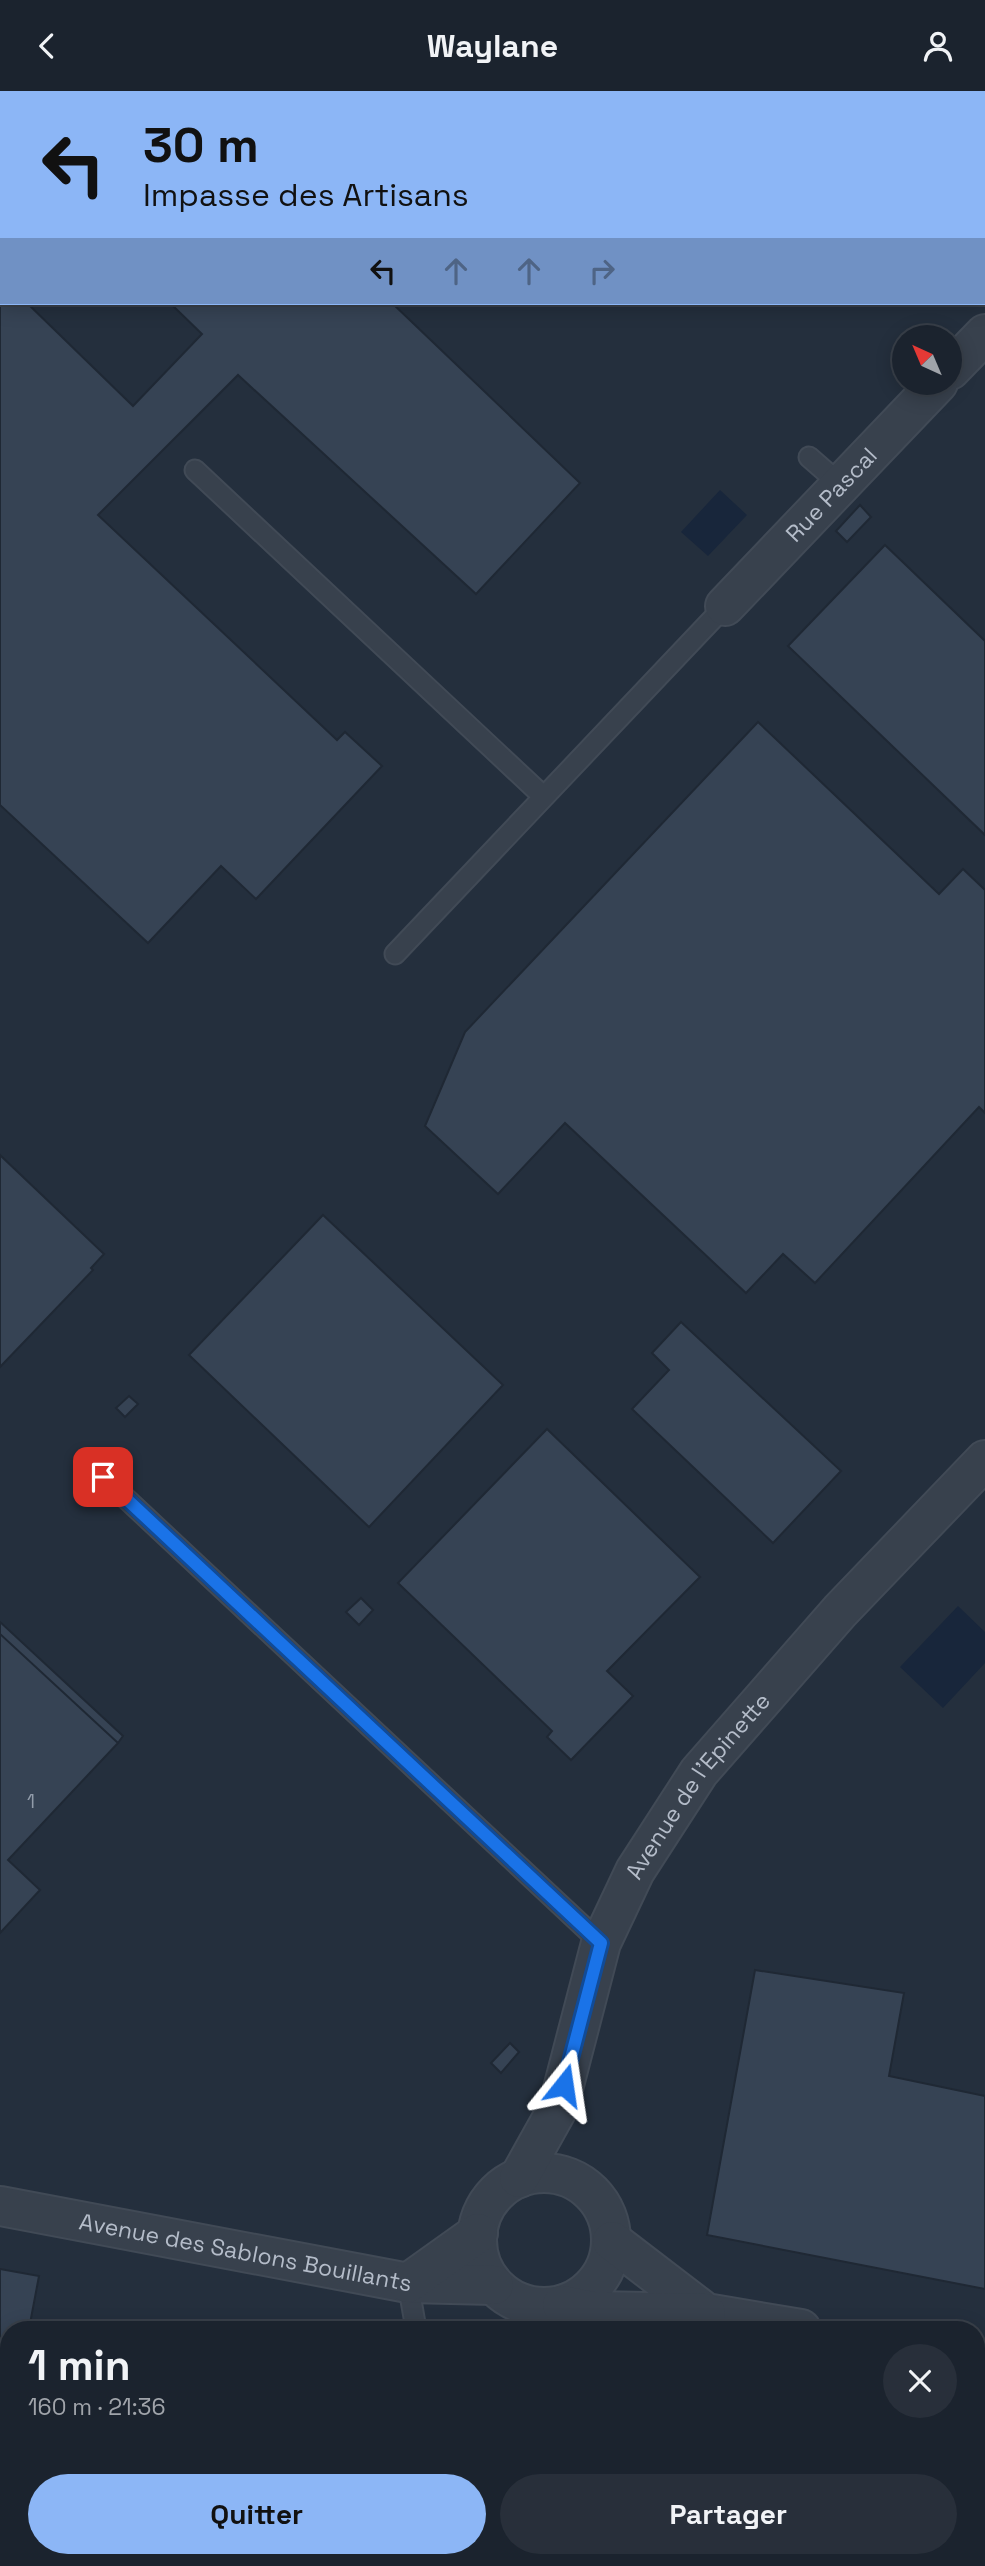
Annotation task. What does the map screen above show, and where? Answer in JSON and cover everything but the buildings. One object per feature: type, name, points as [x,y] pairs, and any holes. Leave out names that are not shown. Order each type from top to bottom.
[{"type":"street","points":[[962,358],[985,334]]},
{"type":"street","name":"Rue Pascal","points":[[724,606],[927,395]]},
{"type":"street","name":"Avenue de l'Epinette","points":[[519,2178],[558,2108],[601,1943],[635,1871],[699,1772],[840,1611],[985,1460]]},
{"type":"street","points":[[558,2108],[582,2184]]},
{"type":"street","points":[[540,2172],[562,2175],[582,2184],[598,2200],[609,2219],[612,2241],[608,2262],[598,2281],[582,2296],[562,2305],[543,2308],[525,2305],[508,2297],[494,2285],[482,2267],[477,2246],[478,2225],[486,2205],[500,2189],[519,2178],[540,2172]]},
{"type":"street","name":"Avenue des Sablons Bouillants","points":[[0,2206],[408,2283],[494,2285]]},
{"type":"street","points":[[408,2283],[478,2233]]},
{"type":"street","points":[[612,2241],[706,2313]]},
{"type":"street","points":[[562,2305],[649,2320],[706,2313],[754,2321]]},
{"type":"lane","points":[[810,457],[841,485]]},
{"type":"lane","points":[[195,470],[544,797]]},
{"type":"lane","points":[[396,954],[724,606]]},
{"type":"lane","points":[[103,1477],[601,1943]]},
{"type":"lane","points":[[408,2283],[415,2321]]},
{"type":"water","points":[[720,490],[747,515],[708,556],[681,532]]},
{"type":"water","points":[[958,1606],[985,1632],[985,1663],[943,1708],[900,1667]]},
{"type":"route","points":[[103,1477],[601,1943],[564,2085]]}]
